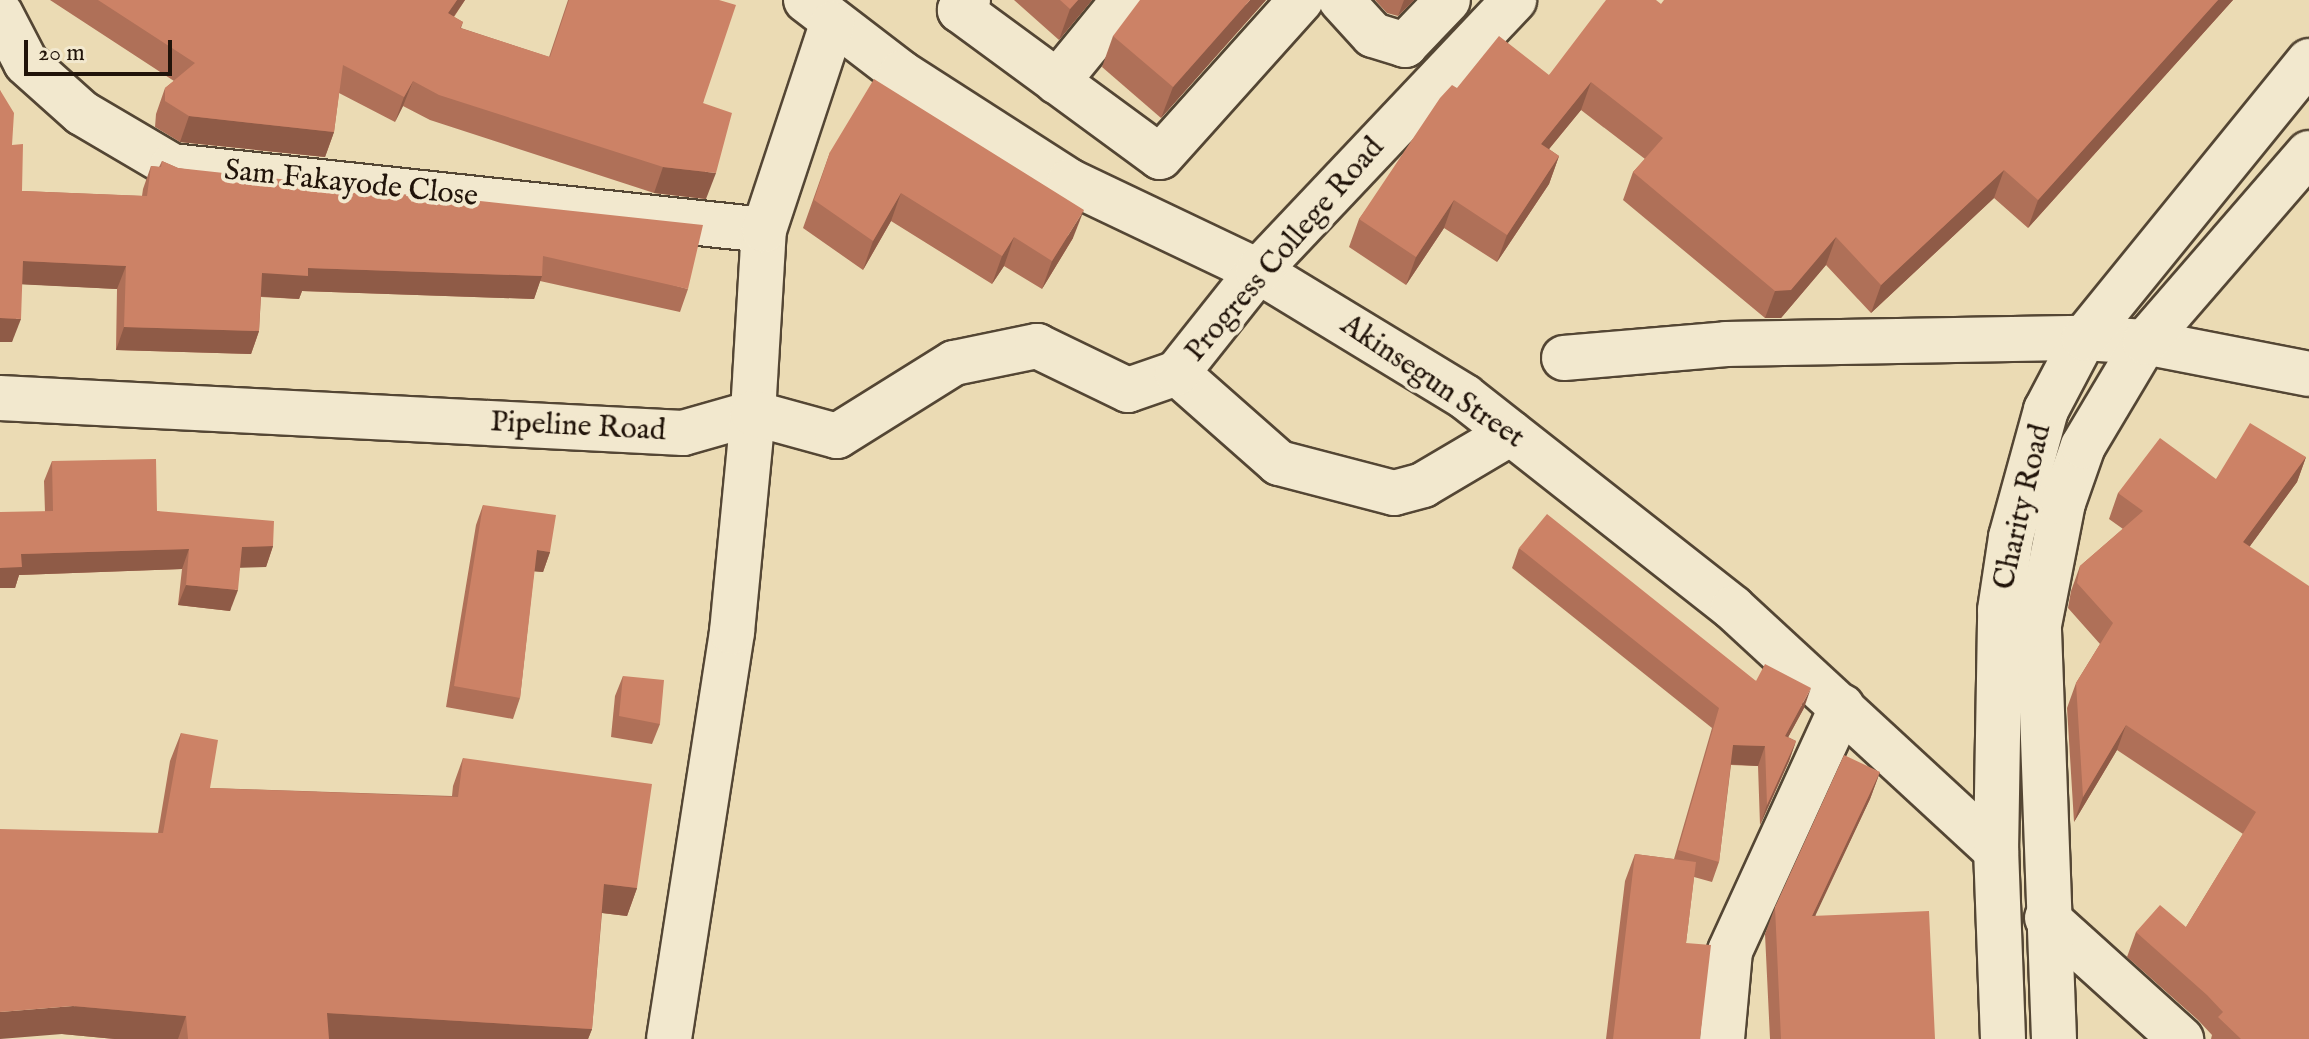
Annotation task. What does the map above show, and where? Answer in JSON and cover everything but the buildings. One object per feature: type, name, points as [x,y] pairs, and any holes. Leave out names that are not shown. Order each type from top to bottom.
[{"type":"street","points":[[968,0],[960,10],[1160,157],[1301,0]]},
{"type":"street","points":[[1057,82],[1124,0]]},
{"type":"street","points":[[1341,0],[1373,35],[1405,45],[1448,0]]},
{"type":"street","name":"Progress College Road","points":[[753,413],[837,436],[954,363],[1037,346],[1128,390],[1177,373],[1258,271],[1514,0]]},
{"type":"street","points":[[669,1039],[732,632],[753,413],[764,230],[819,12]]},
{"type":"street","name":"Akinsegun Street","points":[[819,12],[1069,181],[1258,271],[1465,397],[1733,608],[1996,851]]},
{"type":"street","name":"Sam Fakayode Close","points":[[0,13],[26,63],[82,113],[172,166],[764,230]]},
{"type":"street","name":"Charity Road","points":[[2003,1039],[1996,851],[2000,610],[2011,537],[2046,410],[2084,338],[2309,61]]},
{"type":"street","name":"Charity Road","points":[[2054,1039],[2047,918],[2039,625],[2050,555],[2083,446],[2145,342],[2309,153]]},
{"type":"street","points":[[1564,358],[1726,344],[2084,338],[2145,342],[2309,374]]},
{"type":"street","points":[[1177,373],[1279,463],[1394,493],[1423,485],[1511,433]]},
{"type":"street","name":"Pipeline Road","points":[[0,398],[683,433],[753,413]]},
{"type":"street","points":[[1722,1039],[1730,951],[1842,706]]},
{"type":"street","points":[[2047,918],[2181,1039]]}]
